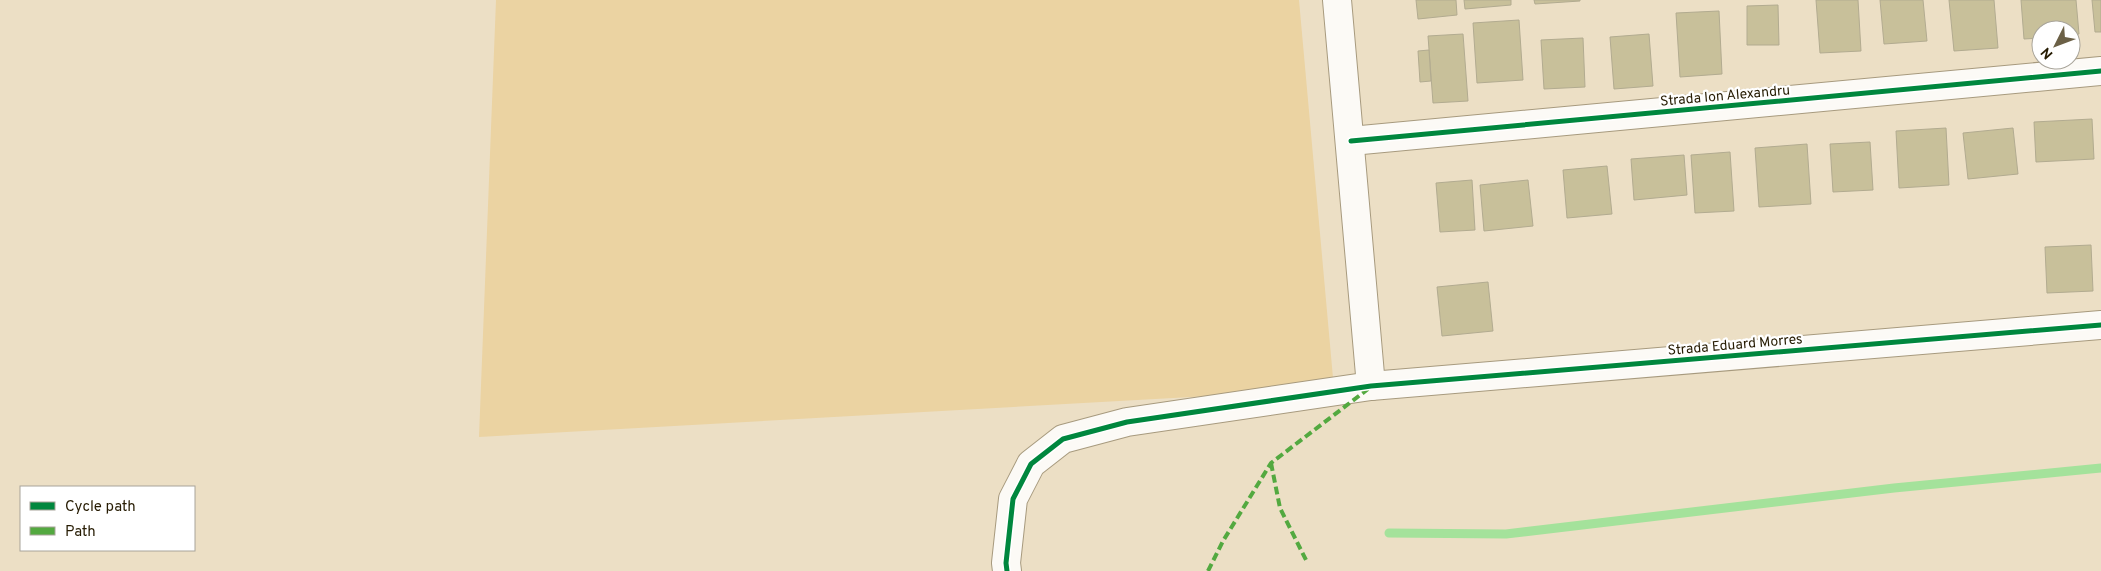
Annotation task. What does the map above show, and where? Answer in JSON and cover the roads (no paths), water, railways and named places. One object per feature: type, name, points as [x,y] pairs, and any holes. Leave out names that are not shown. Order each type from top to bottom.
[{"type":"street","points":[[1337,0],[1372,386]]},
{"type":"street","name":"Strada Ion Alexandru","points":[[1351,141],[2101,71]]},
{"type":"street","name":"Strada Eduard Morres","points":[[1007,571],[1006,563],[1013,499],[1031,464],[1063,439],[1127,422],[1372,386],[2101,325]]},
{"type":"waterway","points":[[1389,533],[1506,534],[1894,488],[2101,468]]}]
